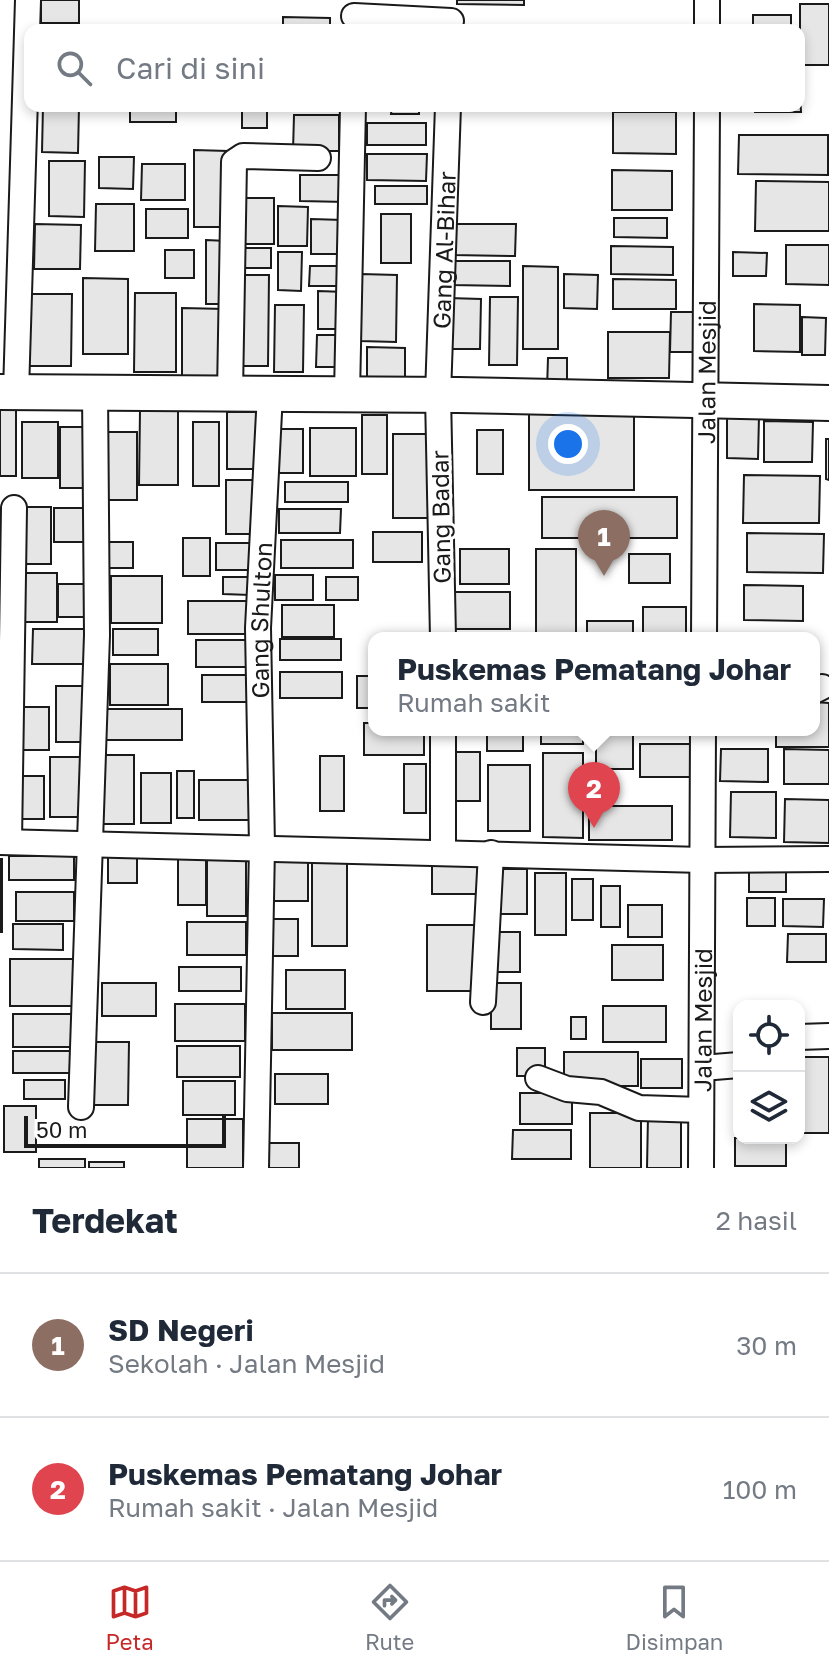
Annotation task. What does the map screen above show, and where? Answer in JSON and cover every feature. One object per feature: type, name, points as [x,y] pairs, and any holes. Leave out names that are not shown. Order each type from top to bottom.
[{"type":"street","points":[[27,24],[28,0]]},
{"type":"street","points":[[707,0],[707,24]]},
{"type":"street","points":[[354,15],[451,17]]},
{"type":"street","points":[[24,78],[8,392],[438,395],[829,403]]},
{"type":"street","points":[[347,394],[353,112]]},
{"type":"street","name":"Gang Al-Bihar","points":[[438,395],[448,112]]},
{"type":"street","name":"Jalan Mesjid","points":[[704,632],[707,112]]},
{"type":"street","points":[[230,393],[234,162],[243,156],[318,158]]},
{"type":"street","points":[[81,1107],[97,635],[95,391]]},
{"type":"street","name":"Gang Shulton","points":[[256,1168],[262,846],[258,628],[270,393]]},
{"type":"street","name":"Gang Badar","points":[[438,395],[443,632]]},
{"type":"street","points":[[14,508],[4,842],[262,846],[703,860],[829,859]]},
{"type":"street","points":[[443,736],[443,852]]},
{"type":"street","name":"Jalan Mesjid","points":[[701,1168],[703,736]]},
{"type":"street","points":[[483,1002],[491,853]]},
{"type":"street","points":[[805,1037],[829,1036]]},
{"type":"street","points":[[702,1068],[733,1065]]},
{"type":"street","points":[[538,1078],[567,1089],[601,1092],[639,1108],[701,1110]]},
{"type":"building","points":[[41,0],[79,0],[79,23],[41,23]]},
{"type":"building","points":[[457,0],[524,0],[524,5],[457,4]]},
{"type":"building","points":[[800,4],[829,4],[829,65],[805,65],[805,24],[800,24]]},
{"type":"building","points":[[753,15],[791,15],[791,24],[753,24]]},
{"type":"building","points":[[283,17],[330,18],[330,24],[283,24]]},
{"type":"building","points":[[43,112],[79,112],[78,153],[42,152]]},
{"type":"building","points":[[130,112],[176,112],[176,122],[130,122]]},
{"type":"building","points":[[242,112],[267,112],[267,128],[242,128]]},
{"type":"building","points":[[391,112],[419,112],[419,114]]},
{"type":"building","points":[[613,112],[676,112],[676,154],[613,153]]},
{"type":"building","points":[[294,115],[339,115],[339,151],[293,151]]},
{"type":"building","points":[[367,123],[426,123],[426,145],[367,145]]},
{"type":"building","points":[[739,135],[828,135],[828,175],[738,174]]},
{"type":"building","points":[[194,150],[228,151],[227,227],[194,227]]},
{"type":"building","points":[[367,154],[427,154],[426,181],[367,180]]},
{"type":"building","points":[[99,157],[134,157],[133,189],[99,188]]},
{"type":"building","points":[[49,161],[85,161],[84,217],[49,216]]},
{"type":"building","points":[[142,164],[185,164],[185,200],[141,200]]},
{"type":"building","points":[[612,170],[672,171],[672,210],[612,210]]},
{"type":"building","points":[[300,175],[346,175],[346,202],[300,201]]},
{"type":"building","points":[[756,181],[829,182],[829,231],[755,231]]},
{"type":"building","points":[[375,186],[427,186],[427,204],[375,204]]},
{"type":"building","points":[[240,198],[274,198],[274,244],[240,244]]},
{"type":"building","points":[[96,204],[134,204],[134,251],[95,251]]},
{"type":"building","points":[[278,206],[308,207],[307,246],[278,246]]},
{"type":"building","points":[[146,209],[188,209],[188,238],[146,238]]},
{"type":"building","points":[[381,214],[411,214],[411,263],[381,263]]},
{"type":"building","points":[[614,218],[667,218],[667,238],[614,237]]},
{"type":"building","points":[[311,219],[343,220],[343,254],[311,254]]},
{"type":"building","points":[[35,224],[81,225],[80,269],[34,269]]},
{"type":"building","points":[[453,224],[516,224],[515,256],[452,255]]},
{"type":"building","points":[[206,240],[227,241],[226,304],[206,304]]},
{"type":"building","points":[[786,245],[829,245],[829,285],[786,284]]},
{"type":"building","points":[[611,246],[673,247],[673,275],[611,274]]},
{"type":"building","points":[[243,248],[271,248],[271,268],[242,268]]},
{"type":"building","points":[[165,250],[194,250],[194,278],[165,278]]},
{"type":"building","points":[[278,252],[302,252],[301,291],[278,290]]},
{"type":"building","points":[[733,252],[767,253],[766,276],[733,276]]},
{"type":"building","points":[[452,261],[510,261],[510,286],[451,285]]},
{"type":"building","points":[[310,266],[344,266],[343,286],[309,286]]},
{"type":"building","points":[[523,266],[558,267],[558,349],[523,349]]},
{"type":"building","points":[[361,274],[397,275],[396,342],[360,341]]},
{"type":"building","points":[[564,274],[598,275],[597,309],[564,308]]},
{"type":"building","points":[[242,275],[269,275],[268,366],[242,366]]},
{"type":"building","points":[[83,278],[128,279],[128,354],[83,354]]},
{"type":"building","points":[[613,279],[676,280],[676,309],[613,309]]},
{"type":"building","points":[[318,291],[345,292],[345,329],[318,329]]},
{"type":"building","points":[[135,293],[176,293],[176,372],[134,372]]},
{"type":"building","points":[[28,294],[72,294],[71,366],[27,366]]},
{"type":"building","points":[[490,297],[518,297],[517,365],[489,365]]},
{"type":"building","points":[[448,298],[481,299],[480,349],[448,349]]},
{"type":"building","points":[[754,304],[800,305],[800,352],[754,351]]},
{"type":"building","points":[[275,305],[304,305],[303,372],[274,372]]},
{"type":"building","points":[[182,308],[225,309],[224,376],[182,376]]},
{"type":"building","points":[[671,312],[695,312],[694,352],[670,352]]},
{"type":"building","points":[[802,317],[826,318],[825,355],[802,355]]},
{"type":"building","points":[[608,332],[670,332],[669,378],[608,378]]},
{"type":"building","points":[[317,335],[338,335],[338,367],[316,367]]},
{"type":"building","points":[[367,347],[405,348],[405,378],[367,377]]},
{"type":"building","points":[[548,358],[567,358],[567,389],[547,389]]},
{"type":"building","points":[[0,409],[16,409],[16,476],[0,476]]},
{"type":"building","points":[[140,411],[178,411],[178,485],[139,485]]},
{"type":"building","points":[[227,412],[259,412],[259,469],[227,469]]},
{"type":"building","points":[[529,412],[634,412],[634,490],[529,490]]},
{"type":"building","points":[[362,415],[387,415],[387,474],[362,474]]},
{"type":"building","points":[[727,416],[759,416],[758,459],[727,458]]},
{"type":"building","points":[[764,421],[813,422],[812,462],[764,462]]},
{"type":"building","points":[[22,422],[58,422],[58,478],[22,478]]},
{"type":"building","points":[[193,422],[219,422],[219,486],[193,486]]},
{"type":"building","points":[[60,427],[89,427],[89,488],[60,488]]},
{"type":"building","points":[[310,428],[356,428],[356,476],[310,476]]},
{"type":"building","points":[[275,429],[303,429],[303,473],[275,473]]},
{"type":"building","points":[[477,430],[503,430],[503,474],[477,474]]},
{"type":"building","points":[[104,432],[137,432],[137,500],[104,500]]},
{"type":"building","points":[[393,434],[435,434],[435,518],[393,518]]},
{"type":"building","points":[[826,439],[829,439],[829,480],[826,479]]},
{"type":"building","points":[[744,475],[820,476],[819,523],[743,523]]},
{"type":"building","points":[[226,480],[255,480],[255,534],[226,534]]},
{"type":"building","points":[[285,482],[348,482],[348,502],[285,502]]},
{"type":"building","points":[[542,497],[677,497],[677,538],[542,538]]},
{"type":"building","points":[[19,507],[51,507],[51,564],[19,564]]},
{"type":"building","points":[[54,508],[91,508],[91,542],[54,542]]},
{"type":"building","points":[[279,509],[341,509],[340,533],[279,533]]},
{"type":"building","points":[[373,532],[422,532],[422,562],[373,562]]},
{"type":"building","points":[[747,533],[824,534],[823,573],[747,572]]},
{"type":"building","points":[[183,538],[210,538],[210,576],[183,576]]},
{"type":"building","points":[[281,540],[353,540],[353,568],[281,568]]},
{"type":"building","points":[[108,542],[133,542],[133,568],[108,568]]},
{"type":"building","points":[[216,543],[250,543],[250,570],[216,570]]},
{"type":"building","points":[[460,549],[509,549],[509,584],[460,584]]},
{"type":"building","points":[[536,549],[576,549],[576,632],[536,632]]},
{"type":"building","points":[[629,554],[670,554],[670,583],[629,583]]},
{"type":"building","points":[[21,573],[57,573],[57,622],[21,622]]},
{"type":"building","points":[[275,575],[313,575],[313,600],[275,600]]},
{"type":"building","points":[[111,576],[162,576],[162,623],[111,623]]},
{"type":"building","points":[[223,577],[250,577],[250,595],[223,594]]},
{"type":"building","points":[[326,577],[358,577],[358,600],[326,600]]},
{"type":"building","points":[[58,584],[89,584],[89,617],[58,617]]},
{"type":"building","points":[[744,585],[803,586],[803,621],[744,620]]},
{"type":"building","points":[[451,592],[510,592],[510,629],[451,629]]},
{"type":"building","points":[[188,601],[251,601],[251,634],[188,634]]},
{"type":"building","points":[[282,605],[334,605],[334,637],[282,637]]},
{"type":"building","points":[[643,607],[686,607],[686,632],[643,632]]},
{"type":"building","points":[[587,621],[633,621],[633,632],[587,632]]},
{"type":"building","points":[[33,629],[89,629],[89,664],[32,664]]},
{"type":"building","points":[[113,629],[158,629],[158,655],[113,655]]},
{"type":"building","points":[[280,639],[341,639],[341,660],[280,660]]},
{"type":"building","points":[[196,640],[250,640],[250,667],[196,667]]},
{"type":"building","points":[[110,664],[168,664],[168,705],[110,705]]},
{"type":"building","points":[[280,672],[342,672],[342,698],[280,698]]},
{"type":"building","points":[[202,675],[252,675],[252,702],[202,702]]},
{"type":"building","points":[[357,676],[368,676],[368,708],[357,708]]},
{"type":"building","points":[[56,686],[92,686],[92,742],[56,742]]},
{"type":"building","points":[[820,702],[829,703],[829,747],[776,747],[776,736],[820,736]]},
{"type":"building","points":[[11,707],[49,707],[49,750],[11,750]]},
{"type":"building","points":[[105,709],[182,709],[182,740],[105,740]]},
{"type":"building","points":[[364,723],[368,723],[368,736],[424,736],[424,755],[364,755]]},
{"type":"building","points":[[487,736],[523,736],[523,751],[487,751]]},
{"type":"building","points":[[541,736],[583,736],[583,744],[541,744]]},
{"type":"building","points":[[596,736],[633,736],[633,769],[596,769]]},
{"type":"building","points":[[640,744],[693,744],[693,777],[640,777]]},
{"type":"building","points":[[721,749],[768,749],[768,782],[720,781]]},
{"type":"building","points":[[784,749],[829,750],[829,784],[784,784]]},
{"type":"building","points":[[450,752],[480,752],[480,801],[450,801]]},
{"type":"building","points":[[543,753],[583,753],[583,838],[543,837]]},
{"type":"building","points":[[97,755],[134,755],[134,824],[97,824]]},
{"type":"building","points":[[320,756],[344,756],[344,811],[320,811]]},
{"type":"building","points":[[50,757],[90,757],[90,817],[50,817]]},
{"type":"building","points":[[404,764],[426,764],[426,813],[404,813]]},
{"type":"building","points":[[488,765],[530,765],[530,831],[488,831]]},
{"type":"building","points":[[177,771],[194,771],[194,818],[177,818]]},
{"type":"building","points":[[141,773],[171,773],[171,823],[141,823]]},
{"type":"building","points":[[18,776],[44,776],[44,819],[18,819]]},
{"type":"building","points":[[199,780],[257,780],[257,820],[199,820]]},
{"type":"building","points":[[731,792],[776,792],[776,838],[730,837]]},
{"type":"building","points":[[785,799],[829,800],[829,843],[784,842]]},
{"type":"building","points":[[589,806],[672,806],[672,840],[589,840]]},
{"type":"building","points":[[178,851],[206,851],[206,905],[178,905]]},
{"type":"building","points":[[267,854],[308,854],[308,901],[267,901]]},
{"type":"building","points":[[9,856],[74,856],[74,880],[9,880]]},
{"type":"building","points":[[108,857],[137,857],[137,883],[108,883]]},
{"type":"building","points":[[312,857],[347,857],[347,946],[312,946]]},
{"type":"building","points":[[432,857],[479,857],[479,894],[432,894]]},
{"type":"building","points":[[2,859],[2,932],[0,932]]},
{"type":"building","points":[[207,859],[246,859],[246,916],[207,916]]},
{"type":"building","points":[[501,869],[527,869],[527,914],[500,914]]},
{"type":"building","points":[[749,870],[786,870],[786,892],[749,892]]},
{"type":"building","points":[[535,873],[566,873],[566,935],[535,935]]},
{"type":"building","points":[[572,879],[593,879],[593,920],[572,920]]},
{"type":"building","points":[[601,886],[620,886],[620,927],[601,927]]},
{"type":"building","points":[[16,892],[74,892],[74,921],[16,921]]},
{"type":"building","points":[[747,898],[775,898],[775,926],[747,926]]},
{"type":"building","points":[[783,899],[824,899],[823,927],[783,926]]},
{"type":"building","points":[[628,905],[662,905],[662,937],[628,937]]},
{"type":"building","points":[[265,919],[298,919],[298,956],[265,956]]},
{"type":"building","points":[[187,922],[246,922],[246,955],[187,955]]},
{"type":"building","points":[[13,924],[63,924],[63,950],[13,949]]},
{"type":"building","points":[[427,925],[477,925],[477,991],[427,991]]},
{"type":"building","points":[[492,932],[520,932],[520,972],[492,972]]},
{"type":"building","points":[[788,934],[826,934],[826,962],[787,962]]},
{"type":"building","points":[[612,945],[663,945],[663,980],[612,980]]},
{"type":"building","points":[[10,959],[83,959],[83,1006],[10,1006]]},
{"type":"building","points":[[179,967],[241,967],[241,991],[179,991]]},
{"type":"building","points":[[286,970],[345,970],[345,1009],[286,1009]]},
{"type":"building","points":[[102,983],[156,983],[156,1016],[102,1016]]},
{"type":"building","points":[[491,983],[521,983],[521,1029],[491,1029]]},
{"type":"building","points":[[175,1004],[245,1004],[245,1041],[175,1041]]},
{"type":"building","points":[[603,1006],[666,1006],[666,1042],[603,1042]]},
{"type":"building","points":[[272,1013],[352,1013],[352,1050],[272,1050]]},
{"type":"building","points":[[13,1014],[80,1014],[80,1047],[13,1047]]},
{"type":"building","points":[[571,1017],[586,1017],[586,1039],[571,1039]]},
{"type":"building","points":[[90,1042],[129,1042],[128,1105],[90,1105]]},
{"type":"building","points":[[177,1046],[240,1046],[240,1077],[177,1077]]},
{"type":"building","points":[[517,1048],[545,1048],[545,1076],[517,1076]]},
{"type":"building","points":[[13,1051],[81,1051],[81,1073],[13,1073]]},
{"type":"building","points":[[564,1052],[638,1052],[638,1086],[564,1086]]},
{"type":"building","points":[[805,1057],[829,1057],[829,1133],[805,1133]]},
{"type":"building","points":[[641,1059],[682,1059],[682,1088],[641,1088]]},
{"type":"building","points":[[275,1074],[328,1074],[328,1104],[275,1104]]},
{"type":"building","points":[[24,1080],[65,1080],[65,1099],[24,1099]]},
{"type":"building","points":[[183,1081],[235,1081],[235,1115],[183,1115]]},
{"type":"building","points":[[520,1093],[572,1093],[572,1124],[520,1124]]},
{"type":"building","points":[[4,1106],[36,1106],[36,1152],[4,1152]]},
{"type":"building","points":[[590,1113],[641,1113],[641,1168],[590,1168]]},
{"type":"building","points":[[648,1116],[681,1116],[681,1168],[647,1168]]},
{"type":"building","points":[[187,1119],[243,1119],[243,1168],[187,1168]]},
{"type":"building","points":[[513,1130],[571,1130],[571,1159],[512,1159]]},
{"type":"building","points":[[266,1143],[299,1143],[299,1168],[266,1168]]},
{"type":"building","points":[[735,1144],[786,1144],[786,1166],[735,1166]]},
{"type":"building","points":[[39,1159],[85,1159],[85,1168],[39,1168]]},
{"type":"building","points":[[89,1162],[124,1162],[124,1168],[89,1168]]},
{"type":"place","name":"SD Negeri","points":[[604,576]]},
{"type":"place","name":"Puskemas Pematang Johar","points":[[594,828]]}]
